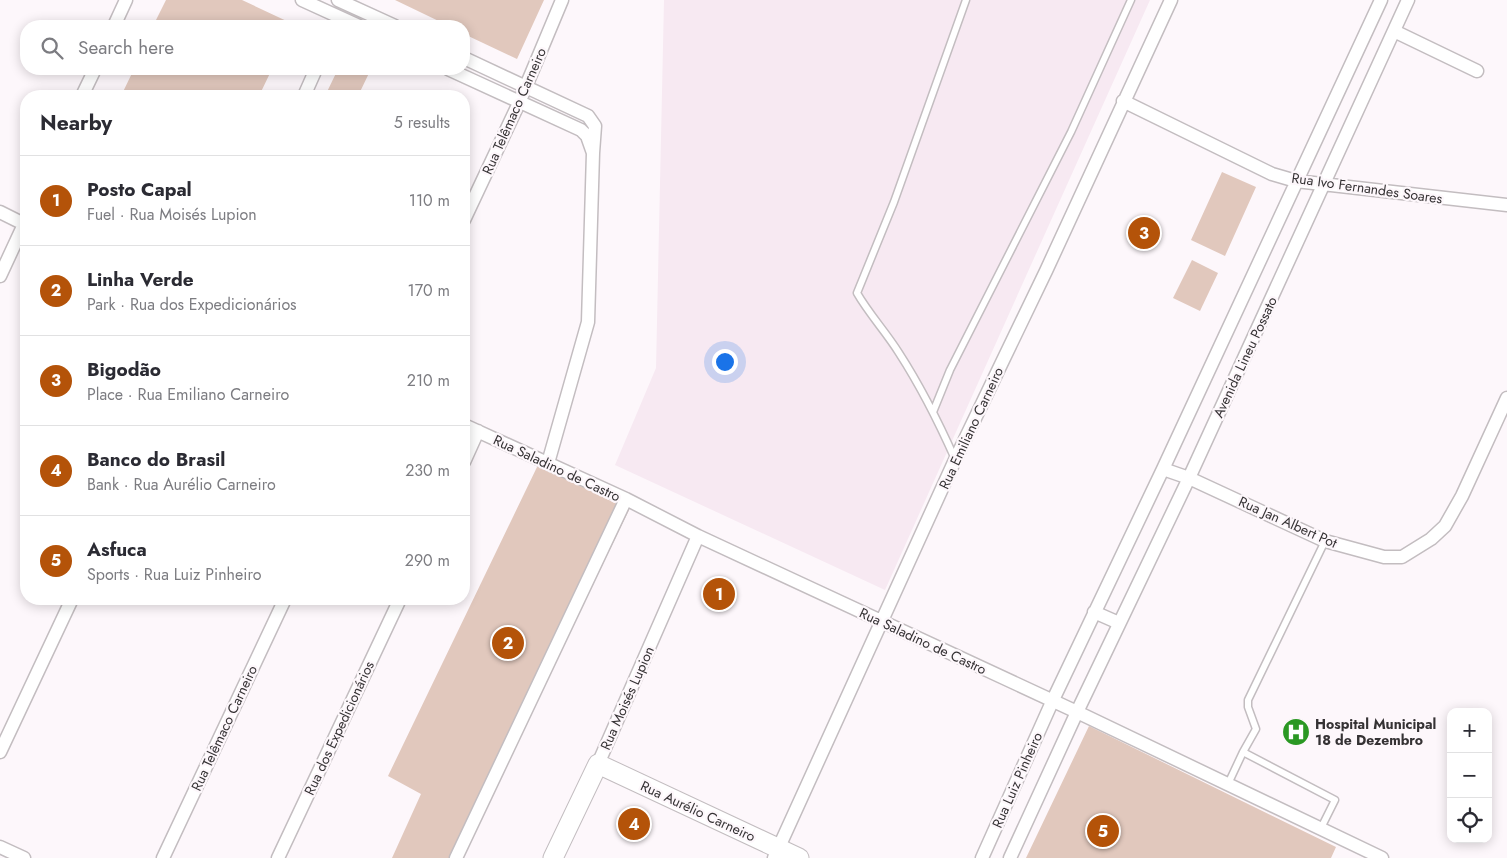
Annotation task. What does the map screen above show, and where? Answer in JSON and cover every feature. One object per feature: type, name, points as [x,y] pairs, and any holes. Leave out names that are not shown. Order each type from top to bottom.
[{"type":"main road","name":"Rua Aurélio Carneiro","points":[[598,764],[776,853],[799,858]]},
{"type":"main road","name":"Rua Moisés Lupion","points":[[553,858],[598,764]]},
{"type":"street","points":[[117,20],[126,0]]},
{"type":"street","points":[[302,0],[334,20]]},
{"type":"street","name":"Rua Telêmaco Carneiro","points":[[470,207],[519,103],[562,0]]},
{"type":"street","name":"Rua Emiliano Carneiro","points":[[776,853],[955,460],[1046,272],[1171,0]]},
{"type":"street","name":"Avenida Lineu Possato","points":[[1052,702],[1163,469],[1381,0]]},
{"type":"street","name":"Avenida Lineu Possato","points":[[1077,712],[1189,478],[1408,0]]},
{"type":"street","points":[[338,20],[342,2],[382,20]]},
{"type":"street","points":[[1394,31],[1477,71]]},
{"type":"street","points":[[470,61],[588,116],[595,126],[588,322],[548,463]]},
{"type":"street","points":[[85,90],[92,75]]},
{"type":"street","points":[[307,90],[313,75]]},
{"type":"street","points":[[461,75],[581,130],[587,136],[593,153]]},
{"type":"street","name":"Rua Ivo Fernandes Soares","points":[[1124,101],[1272,174],[1296,181],[1507,205]]},
{"type":"street","points":[[0,212],[20,220]]},
{"type":"street","points":[[0,276],[20,235]]},
{"type":"street","name":"Rua Jan Albert Pot","points":[[1163,469],[1189,478],[1325,540],[1384,558],[1402,557],[1431,539],[1445,526],[1462,496],[1507,398]]},
{"type":"street","name":"Rua Saladino de Castro","points":[[470,428],[626,499],[698,536],[1077,712],[1227,786],[1382,858]]},
{"type":"street","points":[[470,449],[478,431]]},
{"type":"street","points":[[456,858],[626,499]]},
{"type":"street","name":"Rua Moisés Lupion","points":[[598,764],[698,536]]},
{"type":"street","points":[[0,752],[69,605]]},
{"type":"street","name":"Rua Telêmaco Carneiro","points":[[163,858],[282,605]]},
{"type":"street","name":"Rua dos Expedicionários","points":[[278,858],[397,605]]},
{"type":"street","points":[[1094,612],[1119,623]]},
{"type":"street","name":"Rua Luiz Pinheiro","points":[[982,858],[1052,702]]},
{"type":"street","name":"Rua Luiz Pinheiro","points":[[1010,858],[1077,712]]},
{"type":"street","points":[[0,847],[24,858]]},
{"type":"lane","points":[[955,460],[933,412],[899,353],[867,310],[857,293],[894,202],[966,0]]},
{"type":"lane","points":[[933,412],[950,370],[1071,132],[1131,0]]},
{"type":"lane","points":[[1227,786],[1256,728],[1248,707],[1248,700],[1325,540]]},
{"type":"lane","points":[[1243,752],[1335,800],[1320,830]]},
{"type":"shaded area","points":[[166,0],[242,0],[284,20],[156,20]]},
{"type":"shaded area","points":[[395,0],[544,0],[517,59],[470,37],[470,20],[437,20]]},
{"type":"shaded area","points":[[664,0],[1150,0],[885,590],[615,465],[656,368]]},
{"type":"shaded area","points":[[131,75],[269,75],[262,90],[124,90]]},
{"type":"shaded area","points":[[335,75],[368,75],[361,90],[328,90]]},
{"type":"shaded area","points":[[1222,172],[1256,187],[1225,256],[1191,240]]},
{"type":"shaded area","points":[[1192,260],[1218,273],[1200,311],[1173,298]]},
{"type":"shaded area","points":[[538,465],[629,510],[461,858],[392,858],[421,794],[388,776]]},
{"type":"shaded area","points":[[1089,726],[1336,847],[1331,858],[1026,858]]},
{"type":"place","name":"Bigodão","points":[[1144,233]]},
{"type":"place","name":"Posto Capal","points":[[719,594]]},
{"type":"place","name":"Linha Verde","points":[[508,643]]},
{"type":"place","name":"Hospital Municipal 18 de Dezembro","points":[[1296,732]]},
{"type":"place","name":"Banco do Brasil","points":[[634,824]]},
{"type":"place","name":"Asfuca","points":[[1103,831]]}]
